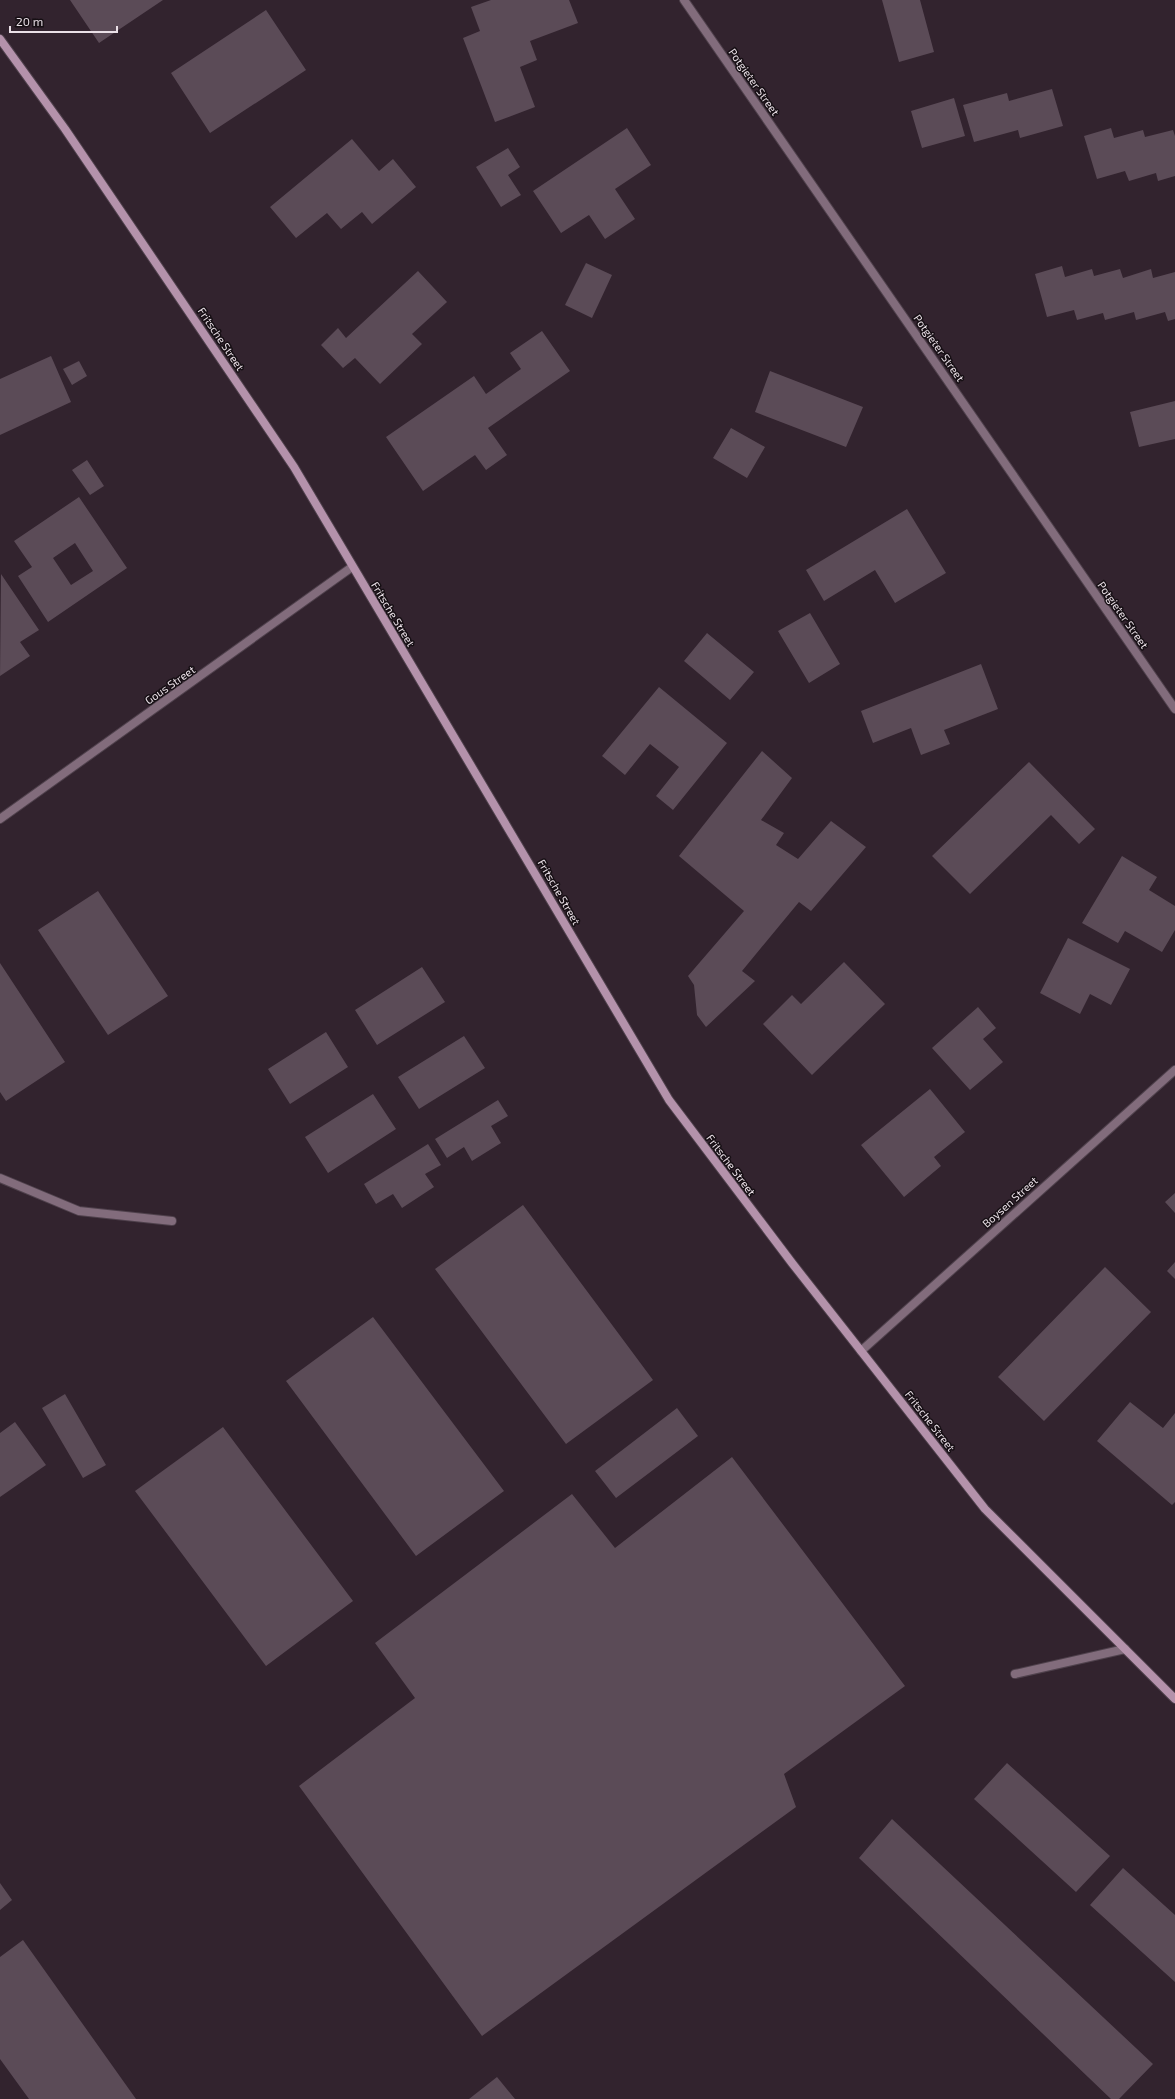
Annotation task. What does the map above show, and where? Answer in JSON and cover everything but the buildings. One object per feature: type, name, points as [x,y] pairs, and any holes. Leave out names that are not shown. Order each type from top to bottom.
[{"type":"street","name":"Potgieter Street","points":[[684,0],[1175,709]]},
{"type":"street","name":"Fritsche Street","points":[[0,39],[65,129],[294,467],[352,567],[507,824],[669,1100],[861,1351],[985,1509],[1175,1699]]},
{"type":"street","name":"Gous Street","points":[[0,819],[352,567]]},
{"type":"street","name":"Boysen Street","points":[[861,1351],[1175,1070]]},
{"type":"street","points":[[0,1178],[79,1211],[172,1220]]},
{"type":"street","points":[[1015,1674],[1125,1649]]}]
